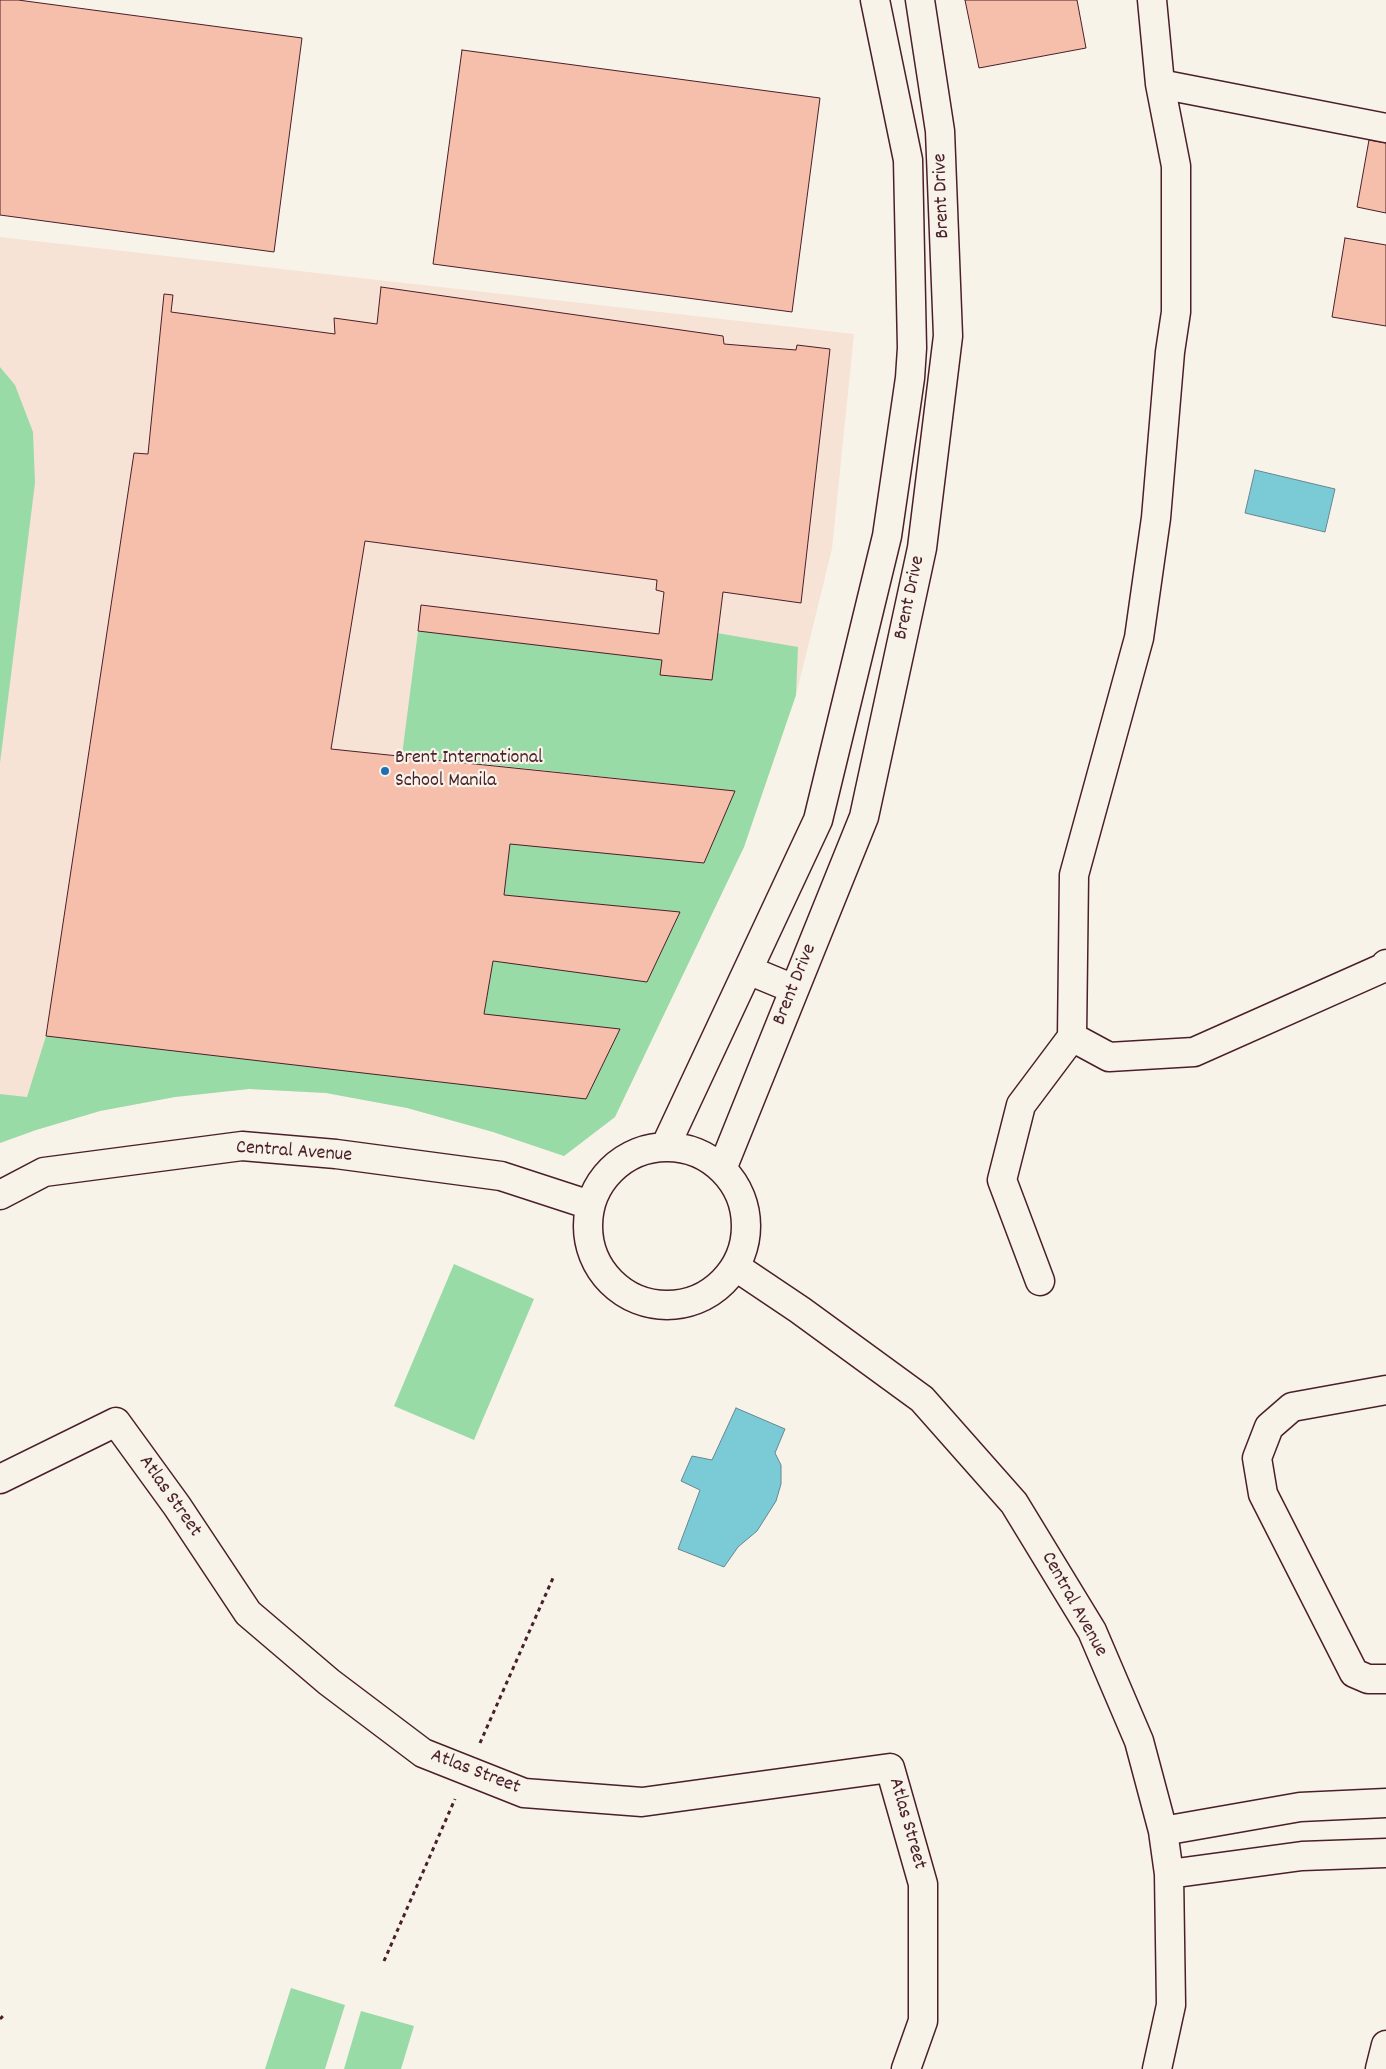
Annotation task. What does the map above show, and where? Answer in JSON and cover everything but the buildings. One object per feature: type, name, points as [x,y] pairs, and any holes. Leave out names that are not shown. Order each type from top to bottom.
[{"type":"street","name":"Brent Drive","points":[[665,1147],[818,820],[887,536],[910,378],[911,318],[908,160],[876,0]]},
{"type":"street","name":"Brent Drive","points":[[722,1169],[864,817],[922,548],[948,336],[940,131],[920,0]]},
{"type":"street","points":[[1040,1281],[1002,1180],[1021,1105],[1072,1037],[1074,875],[1139,638],[1156,518],[1170,352],[1176,312],[1176,166],[1160,84],[1152,0]]},
{"type":"street","points":[[1160,84],[1386,128]]},
{"type":"street","points":[[887,536],[922,548]]},
{"type":"street","points":[[1072,1037],[1109,1057],[1194,1052],[1385,967],[1386,964]]},
{"type":"street","points":[[748,970],[794,989]]},
{"type":"street","name":"Central Avenue","points":[[0,1195],[44,1172],[242,1146],[336,1154],[501,1176],[590,1205]]},
{"type":"street","points":[[665,1147],[686,1149],[705,1157],[722,1169],[738,1190],[746,1215],[746,1242],[736,1266],[720,1286],[699,1300],[674,1306],[648,1304],[625,1294],[606,1277],[593,1255],[587,1230],[590,1205],[601,1182],[618,1164],[640,1152],[665,1147]]},
{"type":"street","name":"Central Avenue","points":[[736,1266],[922,1399],[1014,1503],[1092,1631],[1139,1741],[1163,1831],[1169,1874],[1171,2005],[1157,2069]]},
{"type":"street","points":[[1386,1390],[1292,1407],[1269,1427],[1257,1458],[1264,1494],[1354,1673],[1368,1680],[1386,1679]]},
{"type":"street","name":"Atlas Street","points":[[0,1479],[116,1422],[177,1506],[248,1613],[329,1682],[423,1753],[524,1793],[642,1802],[890,1768],[923,1884],[923,2021],[906,2069]]},
{"type":"street","points":[[1163,1831],[1300,1807],[1386,1802]]},
{"type":"street","points":[[1169,1874],[1302,1856],[1386,1853]]},
{"type":"street","points":[[1380,2069],[1386,2045]]},
{"type":"shaded area","name":"Brent International School Manila","points":[[0,237],[854,334],[832,549],[796,695],[744,847],[615,1117],[564,1156],[493,1132],[407,1108],[326,1093],[249,1089],[175,1097],[100,1111],[0,1143]]},
{"type":"green space","points":[[0,367],[15,385],[33,432],[35,483],[0,763]]},
{"type":"green space","points":[[418,631],[662,660],[660,675],[712,680],[717,633],[798,647],[796,695],[744,847],[615,1117],[564,1156],[493,1132],[407,1108],[326,1093],[249,1089],[175,1097],[100,1111],[0,1143],[0,1094],[27,1097],[46,1036],[586,1099],[620,1029],[484,1014],[493,961],[647,982],[680,912],[504,895],[510,844],[704,863],[735,791],[402,755]]},
{"type":"green space","points":[[454,1264],[534,1299],[474,1440],[394,1406]]},
{"type":"green space","points":[[291,1988],[345,2005],[325,2069],[265,2069]]},
{"type":"green space","points":[[361,2011],[414,2026],[401,2069],[344,2069]]},
{"type":"water","points":[[1255,470],[1335,489],[1325,532],[1245,513]]},
{"type":"water","points":[[736,1408],[785,1429],[775,1453],[781,1465],[781,1484],[776,1501],[757,1531],[738,1547],[724,1567],[678,1549],[700,1490],[681,1481],[692,1456],[712,1460]]},
{"type":"place","name":"Brent International School Manila","points":[[385,771]]}]
